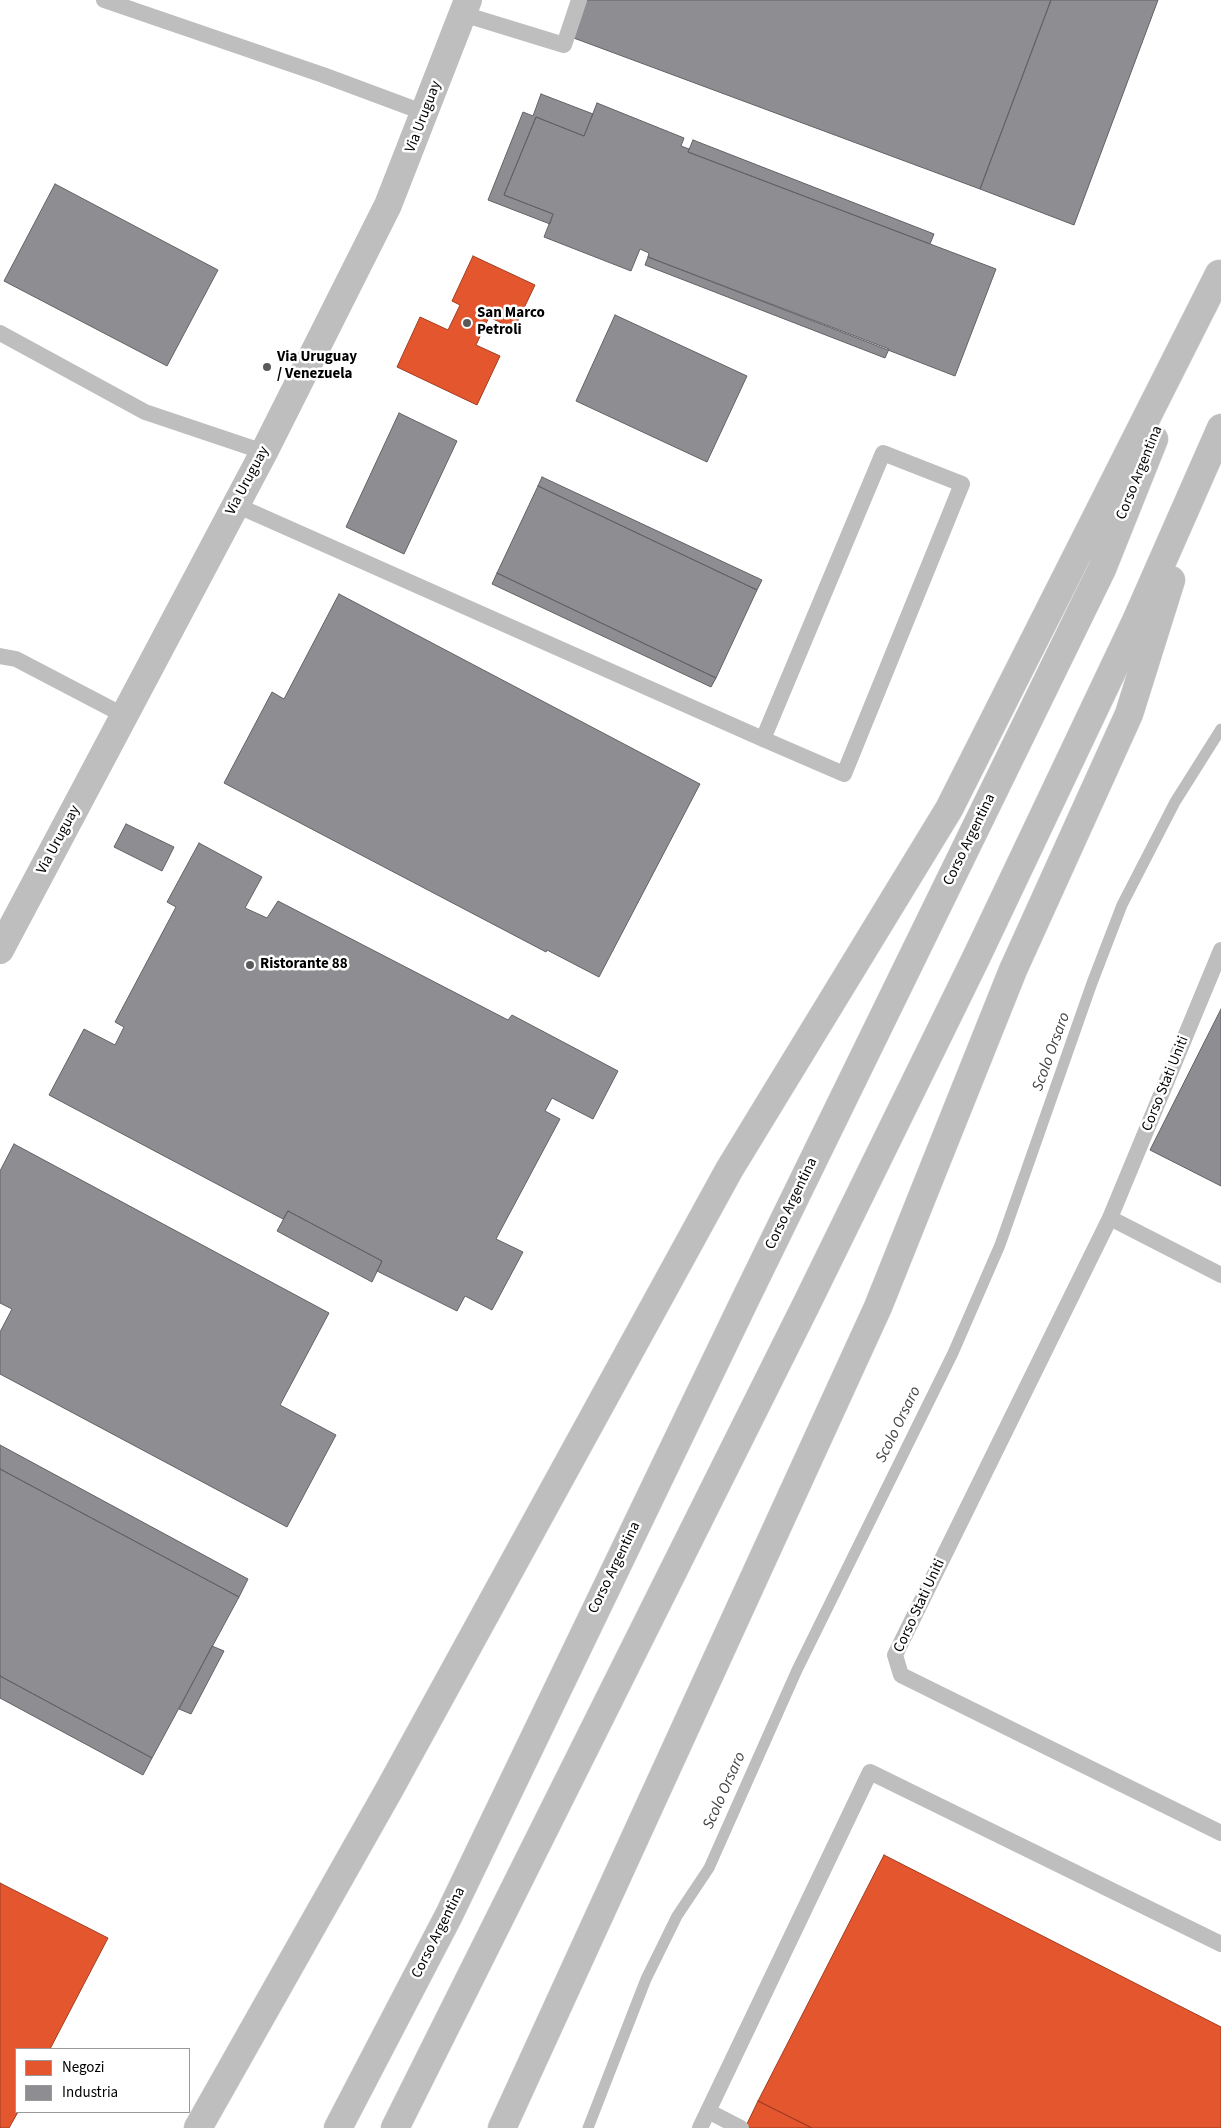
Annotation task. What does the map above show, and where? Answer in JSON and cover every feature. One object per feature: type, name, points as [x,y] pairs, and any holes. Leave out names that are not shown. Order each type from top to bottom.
[{"type":"main road","name":"Via Uruguay","points":[[0,950],[264,452],[388,206],[466,7]]},
{"type":"main road","points":[[198,2128],[393,1781],[729,1170],[949,809],[1220,271]]},
{"type":"main road","name":"Corso Argentina","points":[[338,2128],[449,1915],[739,1311],[1102,569],[1220,271]]},
{"type":"main road","points":[[502,2128],[878,1306],[1013,970],[1128,714],[1209,460],[1221,428]]},
{"type":"main road","points":[[395,2128],[803,1312],[976,958],[1132,630],[1209,460]]},
{"type":"lane","points":[[104,0],[323,74],[426,113]]},
{"type":"lane","points":[[466,7],[564,45],[579,0]]},
{"type":"lane","points":[[0,333],[145,412],[264,452]]},
{"type":"lane","points":[[236,505],[763,739],[844,774],[962,484],[883,453],[763,739]]},
{"type":"lane","points":[[8,657],[125,716]]},
{"type":"lane","name":"Corso Stati Uniti","points":[[1221,950],[1110,1218],[895,1655],[901,1675],[1221,1833]]},
{"type":"lane","points":[[1110,1218],[1221,1275]]},
{"type":"lane","points":[[700,2128],[870,1772],[1221,1944]]},
{"type":"lane","points":[[708,2111],[741,2128]]},
{"type":"building: Negozi","points":[[473,256],[535,285],[514,329],[489,317],[476,345],[500,356],[477,405],[397,367],[420,317],[448,330],[460,305],[452,301]]},
{"type":"building: Negozi","points":[[884,1855],[1221,2027],[1221,2128],[812,2128],[758,2101]]},
{"type":"building: Negozi","points":[[0,1883],[108,1938],[51,2048],[15,2048],[15,2113],[17,2113],[9,2128],[0,2128]]},
{"type":"building: Negozi","points":[[758,2101],[812,2128],[745,2128]]},
{"type":"building: Industria","points":[[585,0],[1051,0],[980,189],[571,37]]},
{"type":"building: Industria","points":[[1051,0],[1158,0],[1074,225],[980,189]]},
{"type":"building: Industria","points":[[541,94],[593,114],[584,136],[536,117],[504,195],[553,214],[550,224],[488,200],[523,112],[533,116]]},
{"type":"building: Industria","points":[[597,103],[684,138],[681,146],[689,149],[688,152],[996,269],[955,376],[648,257],[649,253],[640,249],[631,271],[544,237],[553,214],[504,195],[536,117],[584,136]]},
{"type":"building: Industria","points":[[693,140],[934,234],[930,244],[688,152]]},
{"type":"building: Industria","points":[[55,184],[218,270],[167,366],[4,281]]},
{"type":"building: Industria","points":[[648,257],[889,349],[885,358],[645,265]]},
{"type":"building: Industria","points":[[615,315],[747,376],[707,462],[576,401]]},
{"type":"building: Industria","points":[[399,413],[457,441],[404,554],[346,527]]},
{"type":"building: Industria","points":[[542,477],[762,580],[757,590],[538,486]]},
{"type":"building: Industria","points":[[538,486],[757,590],[716,678],[497,573]]},
{"type":"building: Industria","points":[[497,573],[716,678],[711,687],[492,584]]},
{"type":"building: Industria","points":[[339,594],[700,784],[599,977],[547,950],[546,952],[224,783],[272,692],[284,699]]},
{"type":"building: Industria","points":[[126,824],[174,847],[162,871],[114,847]]},
{"type":"building: Industria","points":[[199,843],[262,877],[245,908],[267,918],[278,901],[508,1020],[512,1015],[618,1071],[593,1119],[552,1098],[545,1111],[560,1119],[496,1239],[523,1252],[492,1310],[465,1296],[457,1311],[377,1271],[382,1261],[288,1211],[283,1219],[49,1095],[84,1029],[115,1045],[124,1027],[115,1022],[176,907],[167,902]]},
{"type":"building: Industria","points":[[1221,1009],[1221,1186],[1150,1150]]},
{"type":"building: Industria","points":[[14,1144],[329,1313],[280,1405],[336,1435],[287,1527],[0,1374],[0,1332],[12,1309],[0,1303],[0,1171]]},
{"type":"building: Industria","points":[[288,1211],[382,1261],[372,1282],[277,1231]]},
{"type":"building: Industria","points":[[0,1445],[248,1579],[239,1597],[0,1469]]},
{"type":"building: Industria","points":[[0,1469],[239,1597],[152,1758],[0,1676]]},
{"type":"building: Industria","points":[[212,1646],[224,1651],[191,1714],[179,1709]]},
{"type":"building: Industria","points":[[0,1676],[152,1758],[143,1775],[0,1698]]},
{"type":"waterway","name":"Scolo Orsaro","points":[[588,2128],[646,1979],[677,1916],[709,1868],[797,1670],[953,1353],[1000,1245],[1092,983],[1122,905],[1175,802],[1221,729]]},
{"type":"place","name":"San Marco Petroli","points":[[467,323]]},
{"type":"place","name":"Via Uruguay / Venezuela","points":[[267,367]]},
{"type":"place","name":"Ristorante 88","points":[[250,965]]}]
